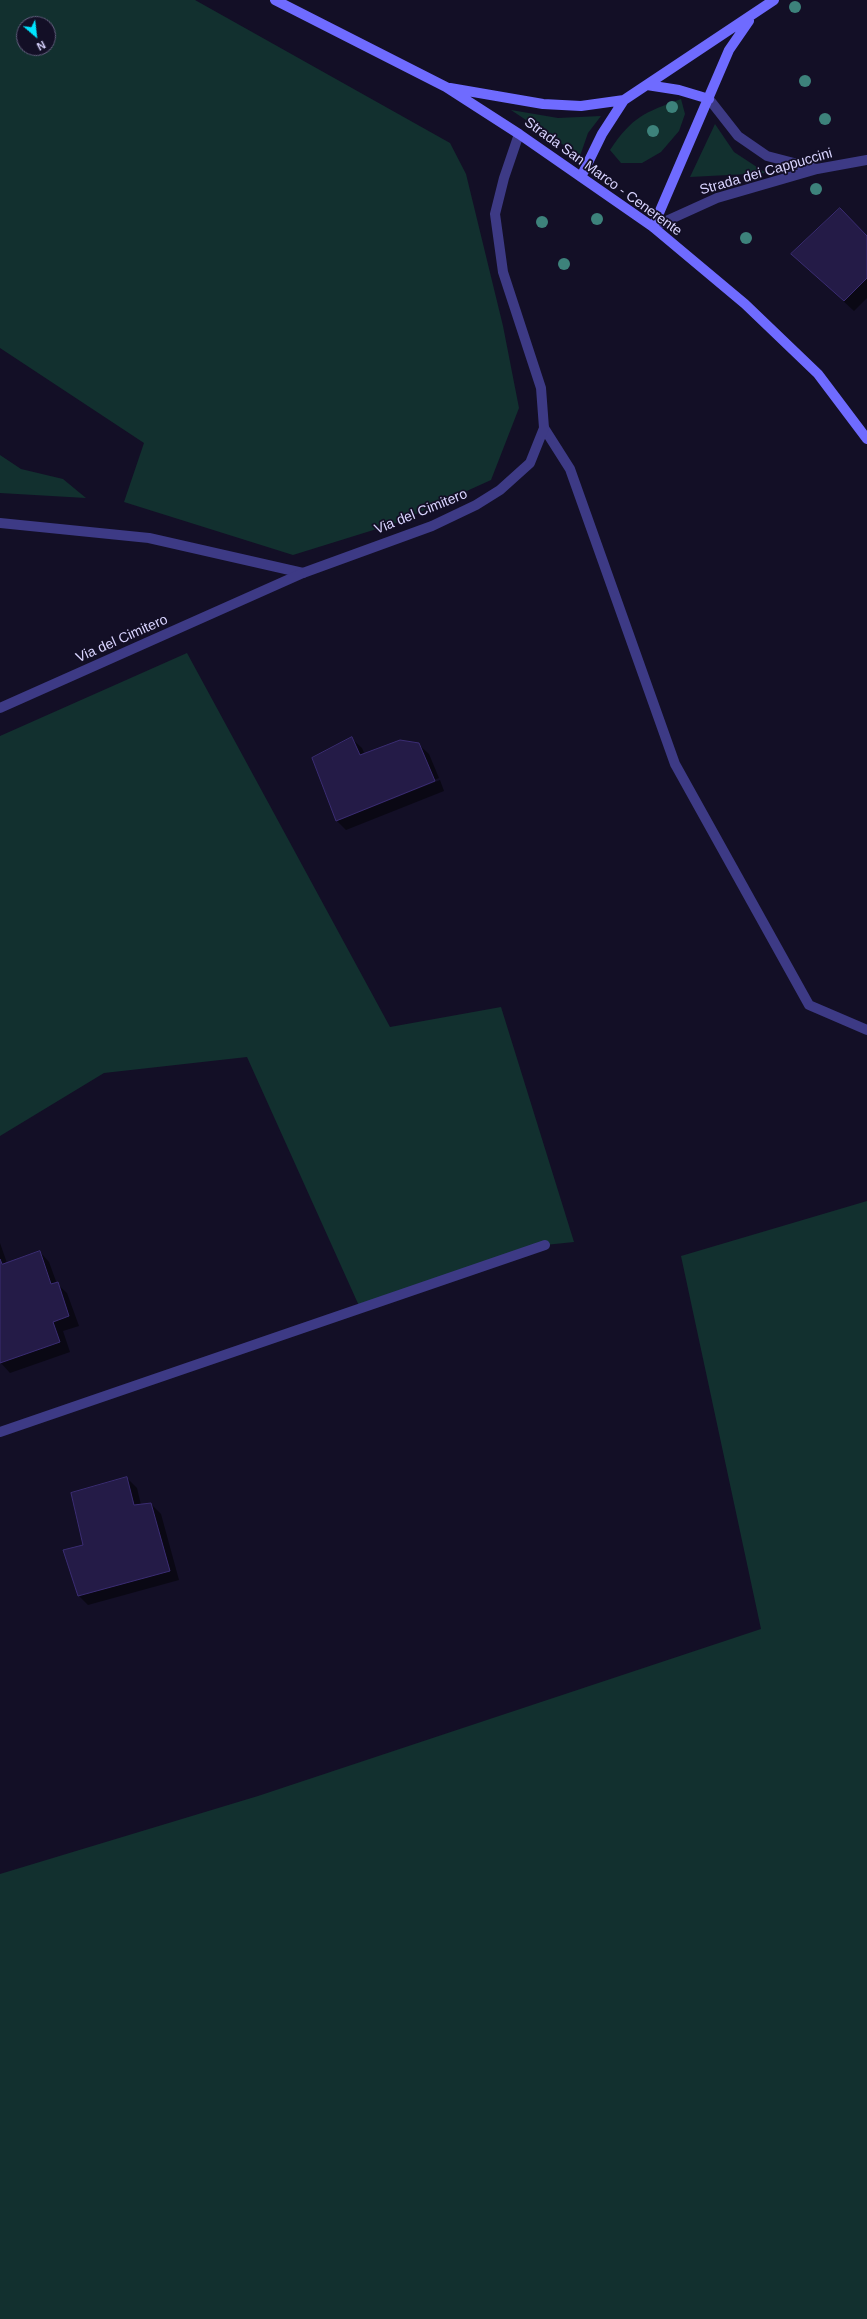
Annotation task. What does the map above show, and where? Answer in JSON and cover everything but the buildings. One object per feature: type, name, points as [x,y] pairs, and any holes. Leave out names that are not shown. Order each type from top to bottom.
[{"type":"street","name":"Strada San Marco - Cenerente","points":[[275,0],[446,87],[519,134],[653,227],[745,304],[818,374],[867,439]]},
{"type":"street","points":[[581,177],[602,134],[624,100],[774,0]]},
{"type":"street","points":[[653,227],[729,50],[752,16]]},
{"type":"street","points":[[647,85],[679,90],[708,99],[738,136],[767,156],[816,169]]},
{"type":"street","points":[[446,87],[543,104],[581,106],[624,100]]},
{"type":"street","name":"Via del Cimitero","points":[[0,708],[303,573],[432,526],[476,505],[500,490],[530,463],[544,428],[541,388],[503,272],[495,214],[504,178],[519,134]]},
{"type":"street","name":"Strada dei Cappuccini","points":[[653,227],[717,198],[816,169],[867,160]]},
{"type":"street","points":[[544,428],[570,469],[675,764],[810,1005],[867,1030]]},
{"type":"street","points":[[0,523],[149,538],[303,573]]},
{"type":"street","points":[[0,1432],[545,1245]]},
{"type":"green space","points":[[0,0],[195,0],[450,143],[466,174],[503,326],[519,408],[491,480],[396,523],[293,555],[124,502],[144,443],[0,348]]},
{"type":"green space","points":[[681,99],[685,114],[679,131],[661,152],[642,163],[621,163],[610,150],[626,130],[648,112]]},
{"type":"green space","points":[[511,110],[558,118],[601,116],[588,133],[580,156]]},
{"type":"green space","points":[[715,124],[734,152],[766,173],[690,177]]},
{"type":"green space","points":[[0,455],[21,469],[63,479],[86,498],[0,493]]},
{"type":"green space","points":[[187,653],[390,1027],[501,1007],[574,1242],[545,1245],[360,1308],[247,1057],[104,1073],[0,1136],[0,736]]},
{"type":"green space","points":[[867,1201],[867,2319],[0,2319],[0,1874],[258,1796],[761,1629],[681,1256]]}]
